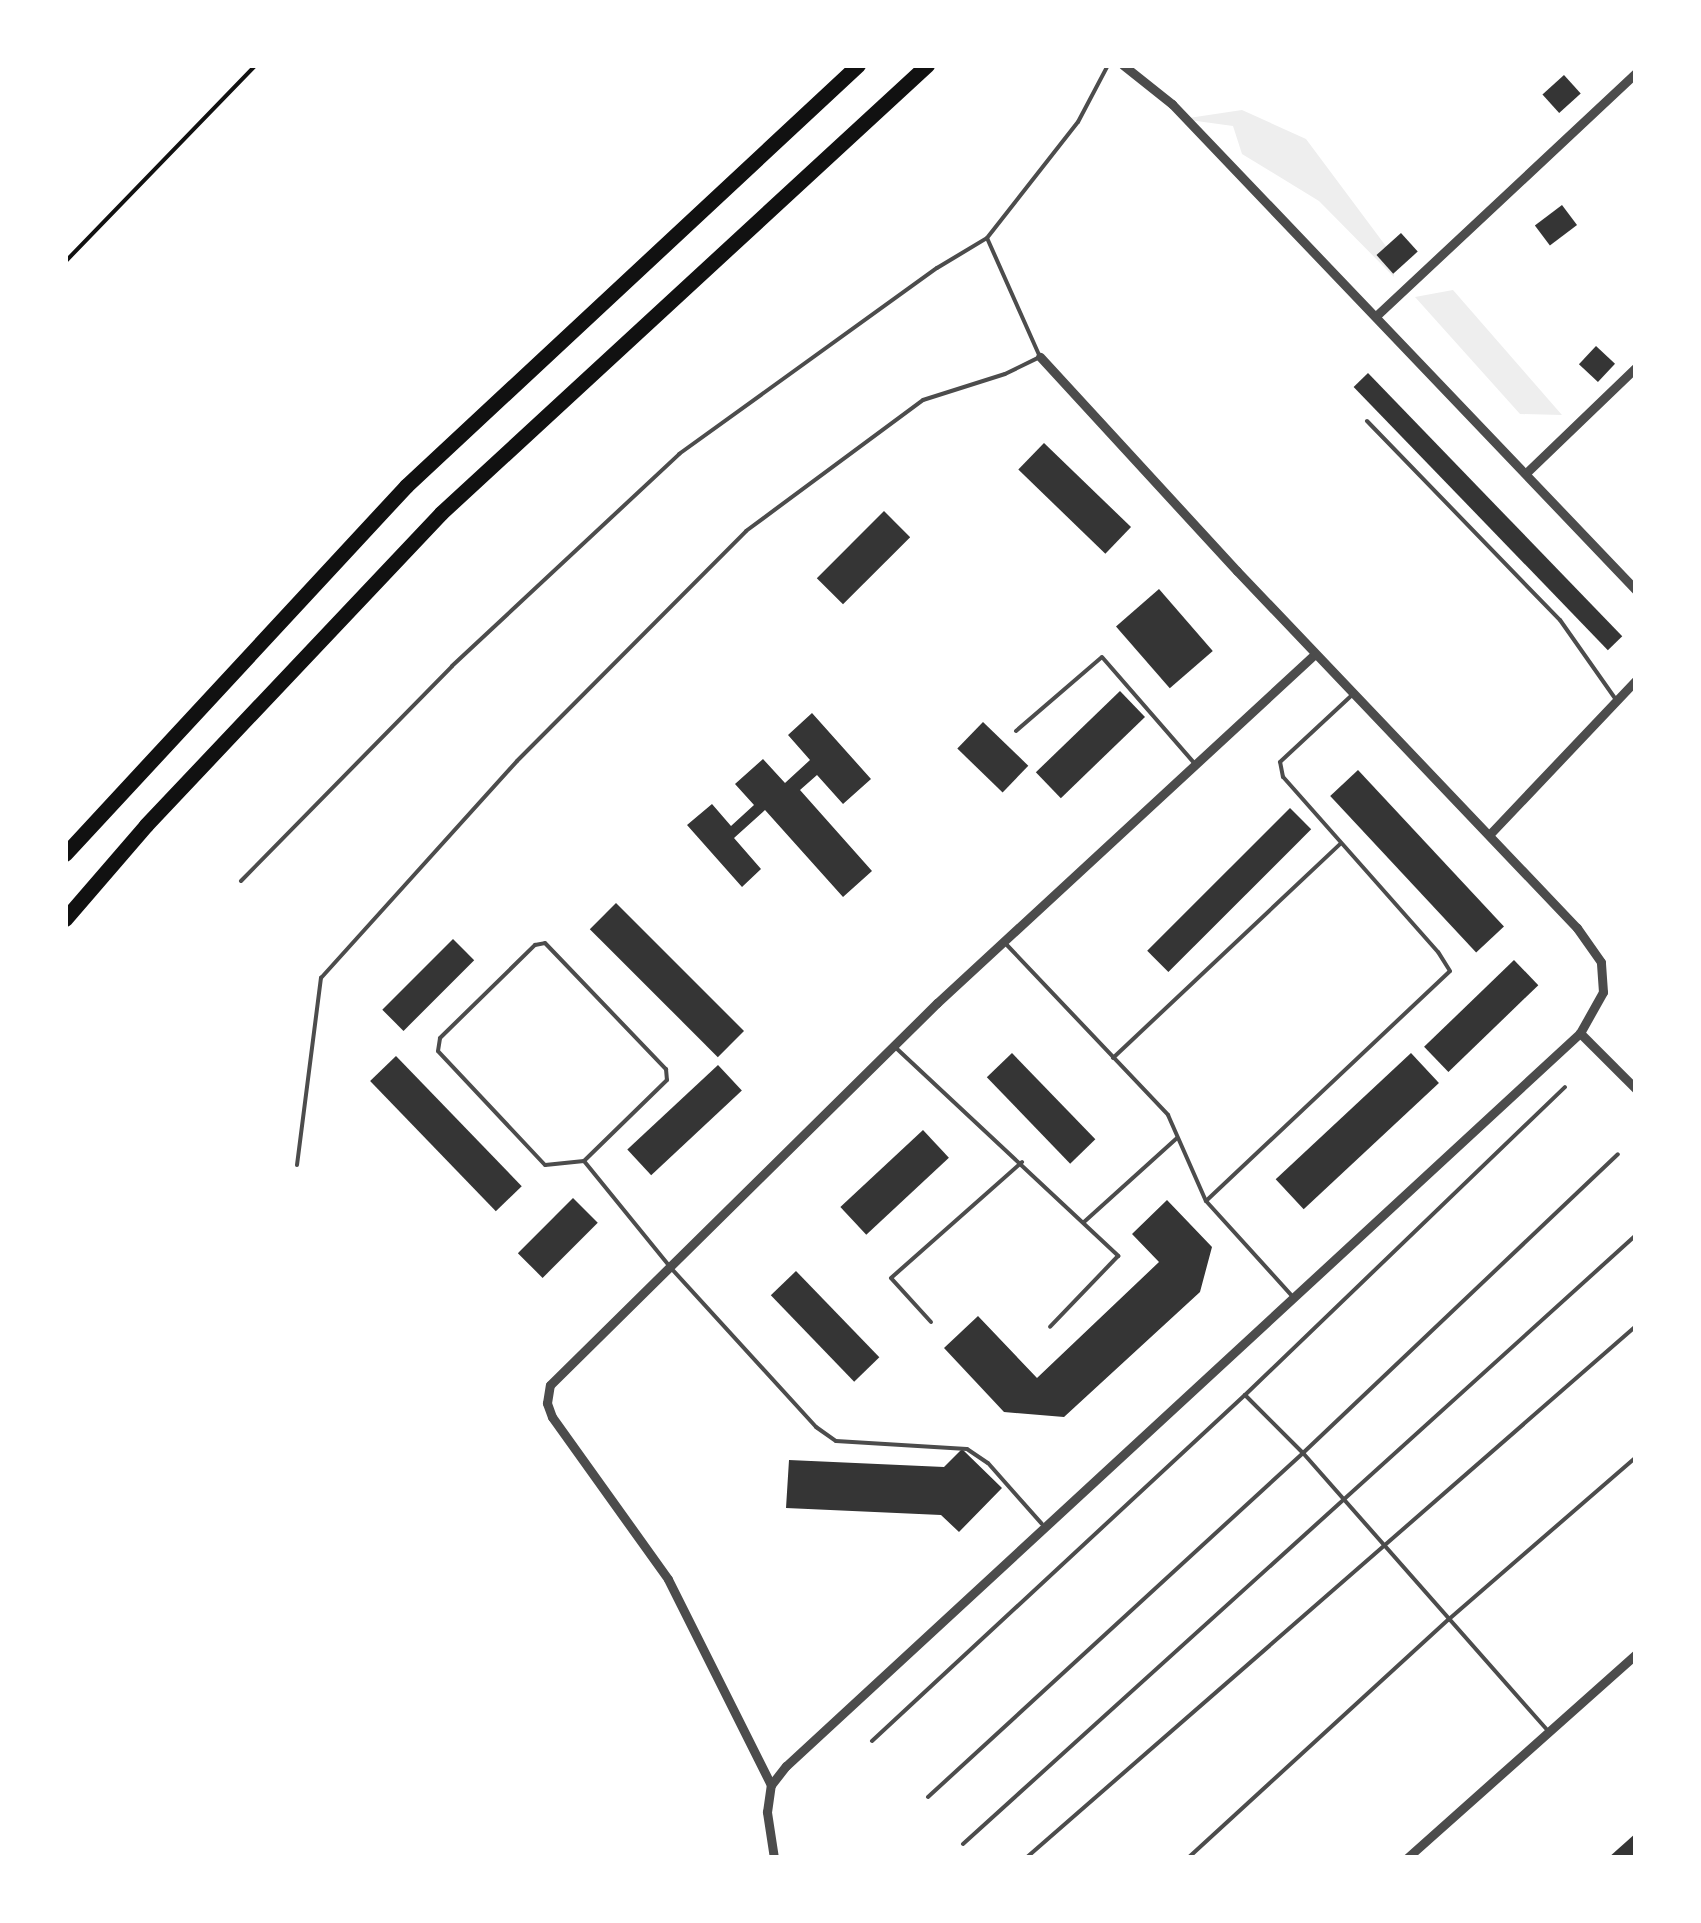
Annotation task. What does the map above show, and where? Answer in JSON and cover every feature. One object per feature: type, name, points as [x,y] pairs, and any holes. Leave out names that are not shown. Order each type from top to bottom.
[{"type":"highway","points":[[65,854],[406,486],[858,65]]},
{"type":"highway","points":[[65,918],[146,825],[441,513],[927,65]]},
{"type":"street","points":[[1124,65],[1172,104],[1636,590]]},
{"type":"street","points":[[1376,316],[1636,73]]},
{"type":"street","points":[[770,1785],[1292,1296],[1580,1033],[1603,992],[1596,950],[1040,357]]},
{"type":"street","points":[[1526,473],[1636,367]]},
{"type":"street","points":[[774,1858],[767,1812],[770,1785],[668,1579],[547,1404],[556,1374],[1194,763],[1315,654]]},
{"type":"street","points":[[1489,835],[1636,680]]},
{"type":"street","points":[[1580,1033],[1636,1089]]},
{"type":"street","points":[[1407,1858],[1636,1654]]},
{"type":"lane","points":[[241,881],[452,666],[679,454],[816,360],[938,268],[987,238],[1078,122],[1108,65]]},
{"type":"lane","points":[[296,1165],[321,978],[517,761],[746,531],[923,400],[1005,374],[1040,357],[987,238]]},
{"type":"lane","points":[[1367,421],[1560,620],[1616,701]]},
{"type":"lane","points":[[1016,731],[1102,657],[1194,763]]},
{"type":"lane","points":[[1206,1201],[1450,971],[1438,952],[1283,777],[1280,762],[1354,694]]},
{"type":"lane","points":[[1113,1058],[1341,843]]},
{"type":"lane","points":[[546,943],[666,1069],[667,1080],[584,1161],[545,1165],[438,1051],[440,1038],[536,945],[546,943]]},
{"type":"lane","points":[[1005,944],[1168,1116],[1206,1201],[1292,1296]]},
{"type":"lane","points":[[895,1047],[1118,1256],[1050,1327]]},
{"type":"lane","points":[[872,1740],[1244,1394],[1565,1087]]},
{"type":"lane","points":[[1084,1222],[1178,1137]]},
{"type":"lane","points":[[928,1796],[1302,1453],[1618,1154]]},
{"type":"lane","points":[[584,1161],[670,1267],[816,1428],[836,1441],[966,1449],[988,1463],[1044,1527]]},
{"type":"lane","points":[[931,1322],[891,1278],[1022,1162]]},
{"type":"lane","points":[[962,1844],[1344,1503],[1636,1235]]},
{"type":"lane","points":[[1026,1858],[1636,1326]]},
{"type":"lane","points":[[1244,1394],[1302,1453],[1549,1732]]},
{"type":"lane","points":[[1188,1858],[1448,1620],[1636,1457]]},
{"type":"path","points":[[65,262],[256,65]]},
{"type":"shaded area","points":[[1242,110],[1306,139],[1391,253],[1394,277],[1319,201],[1242,154],[1233,126],[1182,119]]},
{"type":"shaded area","points":[[1453,290],[1562,415],[1520,414],[1415,297]]},
{"type":"building","points":[[1564,75],[1581,94],[1559,113],[1542,94]]},
{"type":"building","points":[[1562,205],[1577,225],[1550,245],[1535,225]]},
{"type":"building","points":[[1401,233],[1418,252],[1393,274],[1376,255]]},
{"type":"building","points":[[1596,346],[1615,364],[1598,382],[1579,364]]},
{"type":"building","points":[[1368,373],[1622,636],[1608,650],[1354,387]]},
{"type":"building","points":[[1044,443],[1131,527],[1105,554],[1018,470]]},
{"type":"building","points":[[884,511],[910,537],[843,604],[817,578]]},
{"type":"building","points":[[1159,589],[1213,651],[1170,688],[1116,626]]},
{"type":"building","points":[[1120,691],[1145,717],[1061,798],[1036,772]]},
{"type":"building","points":[[812,713],[871,779],[843,804],[817,775],[800,790],[872,871],[843,897],[765,810],[734,838],[761,869],[742,887],[687,825],[712,804],[731,826],[754,805],[735,784],[763,759],[785,783],[810,760],[788,735]]},
{"type":"building","points":[[983,722],[1028,766],[1003,792],[957,749]]},
{"type":"building","points":[[1358,770],[1504,927],[1476,952],[1330,796]]},
{"type":"building","points":[[1290,808],[1311,829],[1168,972],[1147,951]]},
{"type":"building","points":[[616,903],[744,1031],[718,1057],[590,929]]},
{"type":"building","points":[[453,939],[474,960],[404,1031],[382,1010]]},
{"type":"building","points":[[1514,960],[1538,985],[1448,1072],[1424,1047]]},
{"type":"building","points":[[1012,1053],[1095,1139],[1070,1164],[987,1077]]},
{"type":"building","points":[[1411,1053],[1439,1083],[1304,1209],[1276,1179]]},
{"type":"building","points":[[396,1056],[522,1186],[496,1211],[370,1081]]},
{"type":"building","points":[[718,1065],[742,1091],[651,1175],[627,1150]]},
{"type":"building","points":[[923,1130],[949,1158],[866,1235],[840,1207]]},
{"type":"building","points":[[573,1198],[598,1223],[543,1278],[518,1253]]},
{"type":"building","points":[[1167,1200],[1212,1247],[1200,1292],[1064,1417],[1004,1412],[944,1348],[978,1316],[1037,1378],[1159,1262],[1132,1234]]},
{"type":"building","points":[[796,1271],[879,1357],[854,1382],[771,1295]]},
{"type":"building","points":[[962,1449],[1002,1488],[959,1532],[941,1515],[786,1508],[789,1460],[944,1467]]},
{"type":"building","points":[[1636,1833],[1636,1858],[1608,1858]]}]
